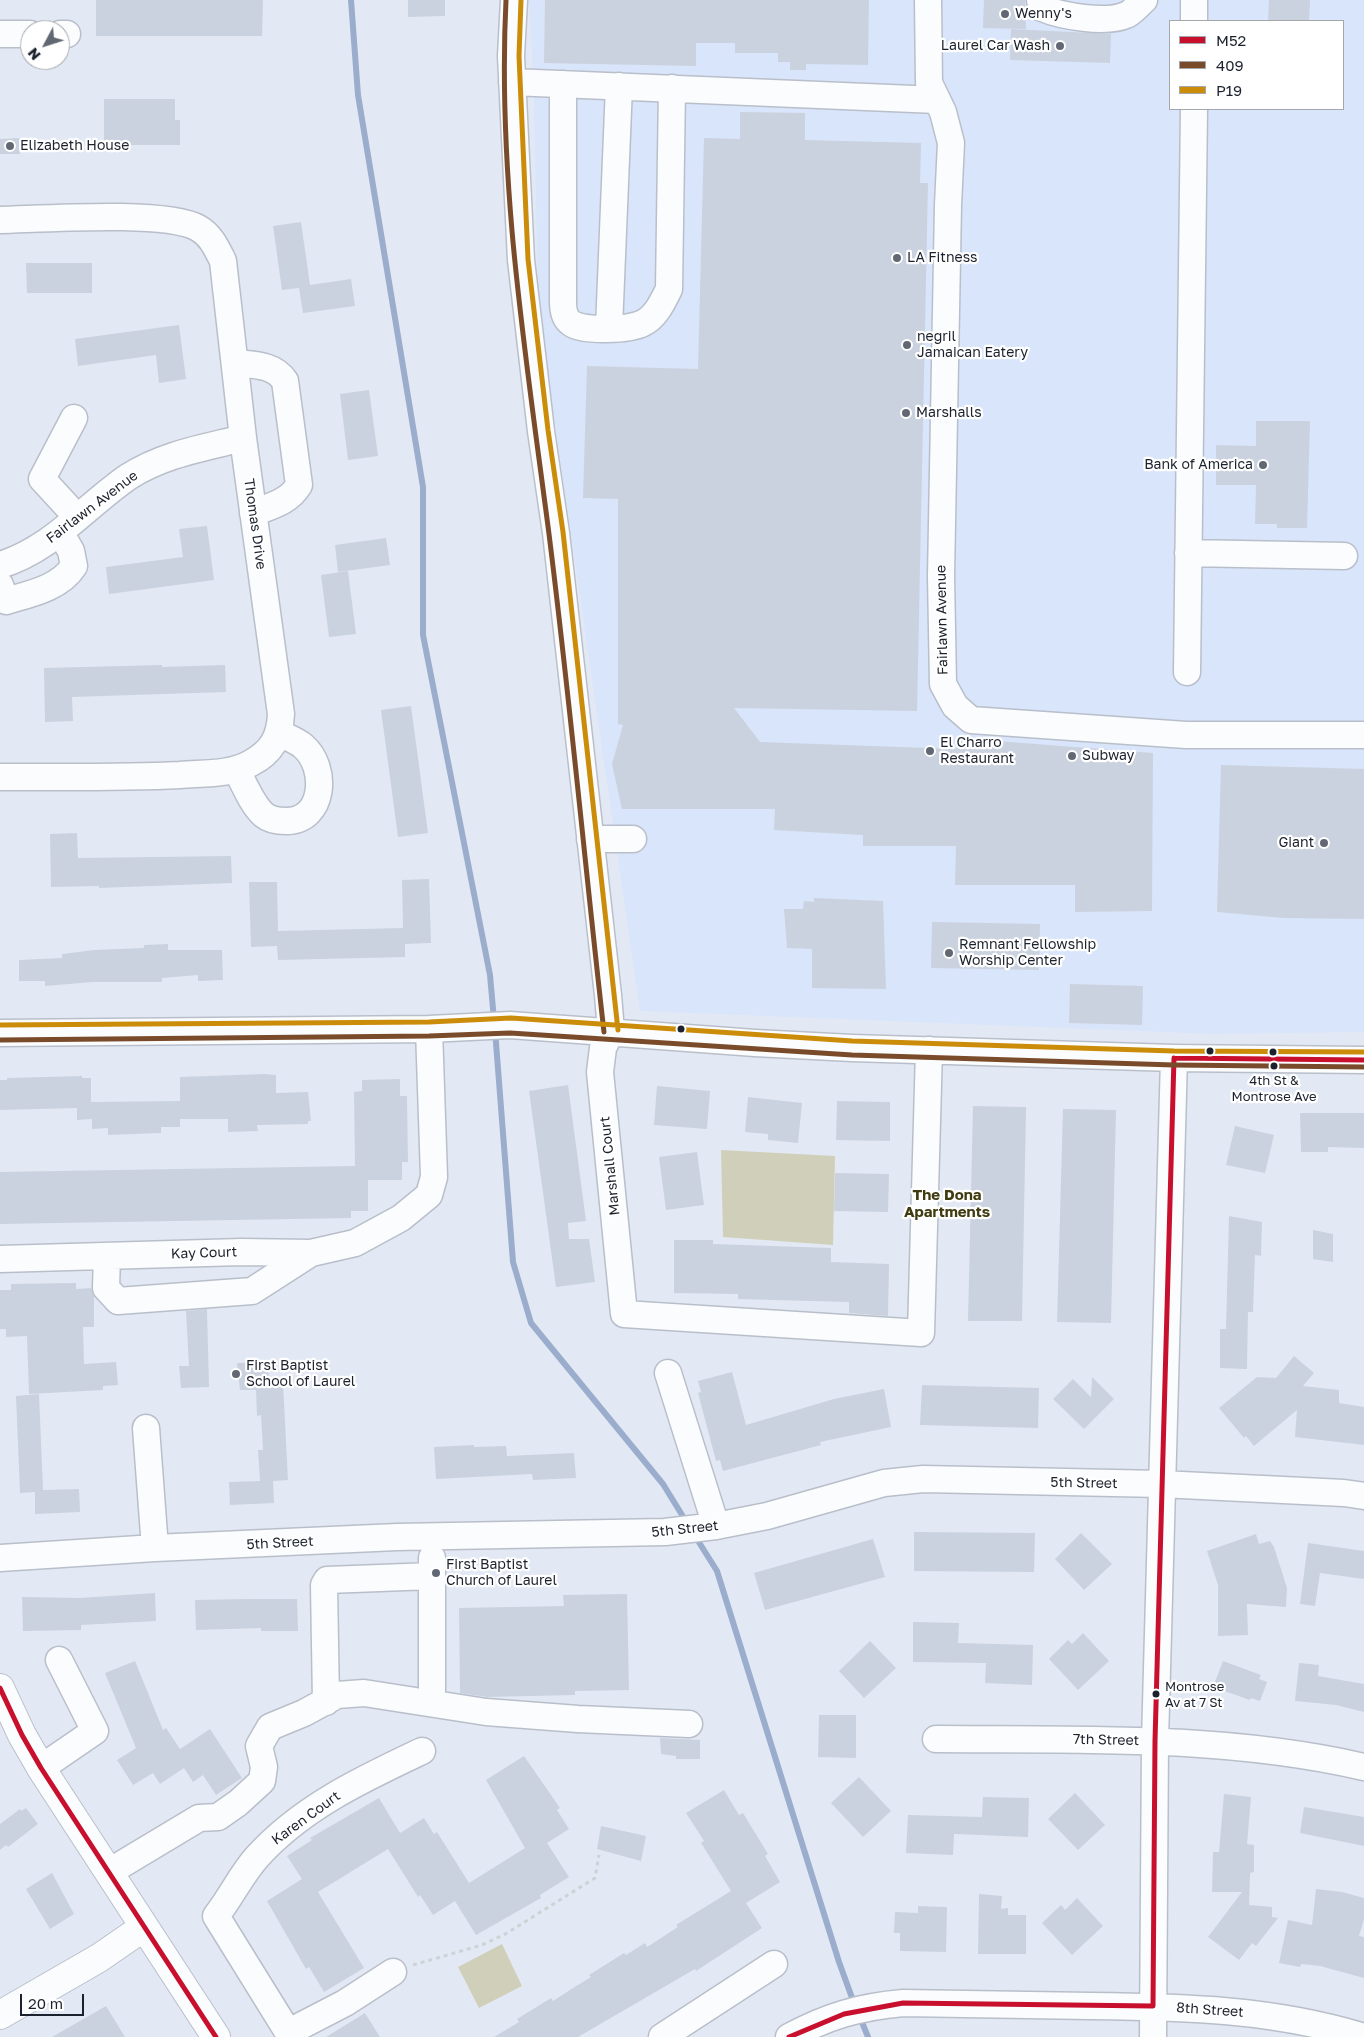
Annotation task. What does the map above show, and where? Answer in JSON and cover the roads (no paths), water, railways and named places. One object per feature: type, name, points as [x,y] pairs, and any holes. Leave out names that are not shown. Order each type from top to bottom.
[{"type":"main road","points":[[3,1704],[41,1768],[216,2037]]},
{"type":"main road","points":[[0,2016],[100,1958],[144,1927]]},
{"type":"street","points":[[514,0],[512,82],[521,260],[541,431],[556,533],[611,1031]]},
{"type":"street","name":"Fairlawn Avenue","points":[[928,0],[928,75],[932,92],[943,112],[951,143],[948,205],[941,615],[943,684],[955,706],[970,720],[1186,735],[1364,735]]},
{"type":"street","points":[[1040,0],[1042,8],[1055,14],[1079,18],[1126,15],[1144,0]]},
{"type":"street","points":[[1194,0],[1194,20]]},
{"type":"street","points":[[0,34],[20,34]]},
{"type":"street","points":[[512,82],[937,100]]},
{"type":"street","points":[[563,84],[563,312],[568,322],[579,328],[609,328],[643,323],[662,304],[669,289],[672,88]]},
{"type":"street","points":[[609,328],[619,86]]},
{"type":"street","points":[[1188,672],[1194,110]]},
{"type":"street","name":"Thomas Drive","points":[[0,220],[131,218],[175,220],[200,229],[215,246],[223,262],[243,438],[281,714],[279,733]]},
{"type":"street","points":[[234,363],[270,368],[279,372],[285,381],[298,485],[293,495],[253,513]]},
{"type":"street","points":[[0,585],[6,601],[31,594],[66,578],[74,566],[68,525],[42,479],[74,418]]},
{"type":"street","name":"Fairlawn Avenue","points":[[0,565],[24,556],[68,525],[129,477],[168,456],[243,438]]},
{"type":"street","points":[[1188,553],[1344,556]]},
{"type":"street","points":[[0,778],[143,777],[219,772],[236,769],[264,754],[279,733],[303,746],[316,763],[320,788],[313,807],[305,816],[290,821],[276,821],[263,815],[236,769]]},
{"type":"street","points":[[590,839],[633,839]]},
{"type":"street","points":[[0,1033],[429,1028],[510,1024],[755,1043],[1174,1058],[1364,1060]]},
{"type":"street","name":"Kay Court","points":[[0,1259],[311,1252],[355,1243],[401,1218],[429,1195],[434,1177],[429,1028]]},
{"type":"street","name":"Marshall Court","points":[[611,1031],[603,1048],[600,1072],[624,1314],[921,1333],[929,1050]]},
{"type":"street","points":[[1153,2037],[1161,1484],[1174,1058]]},
{"type":"street","points":[[107,1256],[106,1288],[118,1301],[252,1291],[311,1252]]},
{"type":"street","points":[[668,1373],[716,1526]]},
{"type":"street","points":[[146,1428],[155,1548]]},
{"type":"street","name":"5th Street","points":[[0,1558],[155,1548],[432,1537],[665,1532],[716,1526],[767,1516],[859,1489],[906,1480],[1161,1484],[1344,1493],[1364,1496]]},
{"type":"street","points":[[432,1537],[432,1702]]},
{"type":"street","points":[[326,1702],[324,1586],[327,1580],[432,1576]]},
{"type":"street","points":[[41,1768],[95,1731],[59,1660]]},
{"type":"street","points":[[109,1872],[199,1818],[218,1817],[238,1803],[262,1782],[264,1767],[259,1746],[270,1727],[326,1702],[337,1694],[364,1693],[432,1702],[486,1712],[578,1719],[689,1724]]},
{"type":"street","name":"7th Street","points":[[936,1739],[1156,1741],[1311,1755],[1364,1767]]},
{"type":"street","name":"Karen Court","points":[[290,2034],[216,1916],[232,1896],[256,1859],[290,1826],[327,1800],[422,1750]]},
{"type":"street","points":[[662,2037],[774,1964]]},
{"type":"street","points":[[290,2034],[346,2003],[394,1972]]},
{"type":"street","name":"8th Street","points":[[789,2037],[835,2015],[865,2007],[903,2003],[1153,2006],[1258,2013],[1299,2020],[1364,2037]]},
{"type":"waterway","points":[[351,0],[358,95],[423,487],[423,635],[490,975],[494,1020]]},
{"type":"waterway","points":[[495,1030],[513,1262],[531,1323],[663,1484],[687,1523]]},
{"type":"waterway","points":[[695,1536],[717,1571],[839,1962],[855,2006]]},
{"type":"waterway","points":[[859,2015],[868,2037]]},
{"type":"place","name":"Wenny's","points":[[1005,14]]},
{"type":"place","name":"Laurel Car Wash","points":[[1060,46]]},
{"type":"place","name":"Elizabeth House","points":[[10,146]]},
{"type":"place","name":"LA Fitness","points":[[897,258]]},
{"type":"place","name":"negril Jamaican Eatery","points":[[907,345]]},
{"type":"place","name":"Marshalls","points":[[906,413]]},
{"type":"place","name":"Bank of America","points":[[1263,465]]},
{"type":"place","name":"El Charro Restaurant","points":[[930,751]]},
{"type":"place","name":"Subway","points":[[1072,756]]},
{"type":"place","name":"Giant","points":[[1324,843]]},
{"type":"place","name":"Remnant Fellowship Worship Center","points":[[949,953]]},
{"type":"place","name":"4th St & Montrose Ave","points":[[1274,1066]]},
{"type":"place","name":"First Baptist School of Laurel","points":[[236,1374]]},
{"type":"place","name":"First Baptist Church of Laurel","points":[[436,1573]]},
{"type":"place","name":"Montrose Av at 7 St","points":[[1156,1694]]},
{"type":"district","name":"The Dona Apartments","points":[[947,1204]]}]
